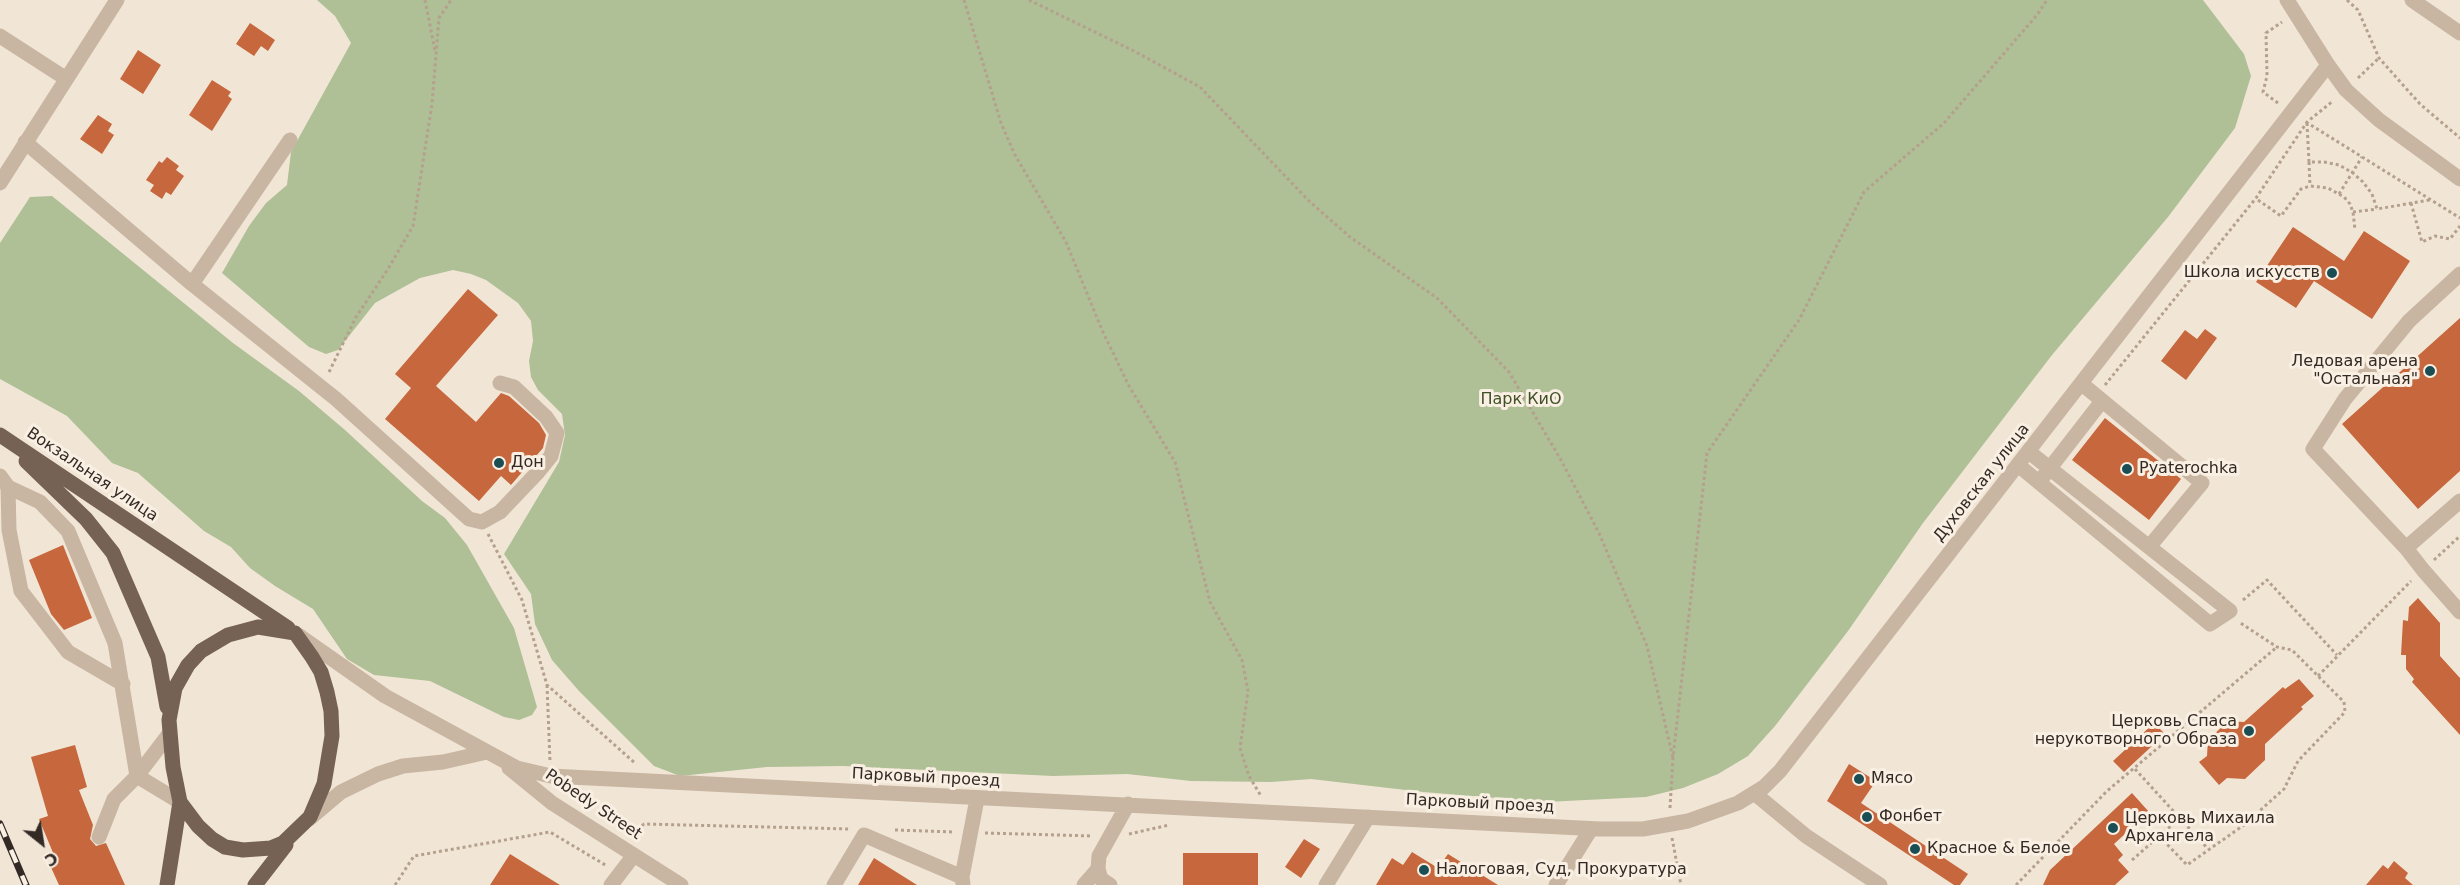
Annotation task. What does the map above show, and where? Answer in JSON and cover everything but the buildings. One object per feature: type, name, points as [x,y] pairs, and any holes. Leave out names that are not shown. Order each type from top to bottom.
[{"type":"main road","name":"Вокзальная улица","points":[[0,435],[295,633]]},
{"type":"main road","name":"Вокзальная улица","points":[[0,435],[86,519],[113,553],[158,657],[169,727]]},
{"type":"main road","points":[[167,885],[180,802],[169,727],[175,688],[180,677],[201,651],[228,635],[258,627],[295,633],[321,672],[331,711],[332,735],[324,784],[310,817],[255,885]]},
{"type":"main road","points":[[180,802],[198,826],[225,847],[243,850],[271,848],[283,843],[299,829]]},
{"type":"street","points":[[0,183],[117,0]]},
{"type":"street","points":[[2412,0],[2460,33]]},
{"type":"street","points":[[2291,6],[2346,90],[2379,120],[2460,179]]},
{"type":"street","points":[[0,36],[65,78]]},
{"type":"street","name":"Духовская улица","points":[[1754,793],[1772,780],[1787,763],[2328,65]]},
{"type":"street","points":[[192,284],[290,140]]},
{"type":"street","points":[[25,142],[192,284],[322,387],[469,519],[482,522],[500,512],[538,472],[551,456],[557,433],[546,417],[514,387],[500,383]]},
{"type":"street","points":[[2460,274],[2409,321],[2345,399],[2313,449],[2406,548],[2422,570],[2460,612]]},
{"type":"street","points":[[2082,384],[2202,483],[2149,547]]},
{"type":"street","points":[[2039,482],[2102,401]]},
{"type":"street","points":[[2019,465],[2210,624],[2230,611],[2029,452]]},
{"type":"street","points":[[4,481],[40,502],[68,531],[115,643],[136,776]]},
{"type":"street","points":[[4,481],[9,530],[21,591],[68,652],[123,684]]},
{"type":"street","points":[[2406,548],[2460,501]]},
{"type":"street","name":"Парковый проезд","points":[[295,633],[386,696],[517,768],[551,776],[1591,829],[1643,829],[1669,825],[1707,815],[1754,793]]},
{"type":"street","points":[[99,837],[114,799],[136,776],[169,727]]},
{"type":"street","points":[[299,829],[312,815],[341,792],[378,774],[404,766],[443,762],[487,752]]},
{"type":"street","name":"Pobedy Street","points":[[487,752],[552,803],[681,885]]},
{"type":"street","points":[[136,776],[180,802]]},
{"type":"street","points":[[1754,793],[1806,836],[1880,885]]},
{"type":"street","points":[[834,885],[864,835],[963,881],[977,799]]},
{"type":"street","points":[[1110,885],[1101,879],[1098,869],[1099,856],[1128,804]]},
{"type":"street","points":[[1326,885],[1368,817]]},
{"type":"street","points":[[1556,885],[1591,829]]},
{"type":"street","points":[[615,879],[634,855]]},
{"type":"street","points":[[1084,885],[1098,869]]},
{"type":"path","points":[[425,0],[436,56]]},
{"type":"path","points":[[322,387],[356,317],[413,226],[424,165],[439,18],[451,0]]},
{"type":"path","points":[[964,0],[1001,123],[1015,155],[1065,242],[1102,330],[1129,386],[1175,462],[1210,602],[1242,660],[1248,691],[1240,748],[1249,776]]},
{"type":"path","points":[[1029,0],[1134,51],[1200,87],[1310,201],[1350,237],[1437,298],[1509,372],[1561,460],[1593,523],[1647,646],[1673,758]]},
{"type":"path","points":[[1681,885],[1669,825],[1673,758],[1707,453],[1799,320],[1864,192],[1944,123],[2037,15],[2047,0]]},
{"type":"path","points":[[2347,0],[2358,10],[2379,58],[2420,104],[2458,133],[2460,138]]},
{"type":"path","points":[[2291,6],[2266,33],[2267,76],[2263,92],[2460,218]]},
{"type":"path","points":[[2307,122],[2310,186]]},
{"type":"path","points":[[2102,401],[2103,387],[2256,198],[2307,122]]},
{"type":"path","points":[[2339,194],[2363,157]]},
{"type":"path","points":[[2309,162],[2339,165],[2353,173],[2372,194],[2377,208]]},
{"type":"path","points":[[2258,200],[2281,216],[2301,189],[2310,186],[2328,188],[2339,194],[2349,204],[2354,212],[2355,230]]},
{"type":"path","points":[[2354,212],[2431,200]]},
{"type":"path","points":[[2411,203],[2422,242],[2435,236],[2450,239],[2460,226]]},
{"type":"path","points":[[482,522],[522,600],[547,685],[656,782]]},
{"type":"path","points":[[2318,676],[2422,570],[2460,536]]},
{"type":"path","points":[[2159,836],[2187,865],[2244,825],[2284,789],[2298,761],[2328,732],[2344,712],[2344,702],[2292,650],[2277,647],[2236,619],[2230,611],[2267,580],[2337,655]]},
{"type":"path","points":[[2016,885],[2107,791],[2277,647]]},
{"type":"path","points":[[2135,769],[2208,849]]},
{"type":"path","points":[[2132,860],[2180,818]]},
{"type":"path","points":[[889,830],[1120,836],[1178,823]]},
{"type":"path","points":[[634,833],[644,824],[854,829]]},
{"type":"path","points":[[395,885],[414,856],[550,832],[615,879]]},
{"type":"green space","name":"Парк КиО","points":[[317,0],[2203,0],[2244,54],[2251,76],[2235,128],[2168,217],[2052,355],[1923,523],[1848,631],[1775,726],[1748,756],[1718,774],[1683,788],[1646,797],[1546,802],[1423,792],[1311,779],[1271,782],[1191,781],[1127,774],[1053,776],[843,766],[767,767],[680,776],[654,766],[579,691],[552,660],[535,624],[531,594],[504,554],[559,462],[565,435],[562,414],[538,390],[531,377],[529,361],[533,341],[531,321],[518,303],[486,280],[471,274],[453,270],[420,278],[375,303],[338,350],[326,354],[309,347],[222,273],[249,226],[266,203],[287,185],[291,152],[351,43],[335,16]]},
{"type":"green space","points":[[52,196],[233,343],[299,391],[422,501],[445,518],[467,545],[514,628],[537,707],[532,715],[519,720],[504,717],[430,681],[374,675],[347,659],[313,609],[250,568],[231,547],[204,531],[138,473],[112,463],[67,416],[0,379],[0,243],[30,197]]},
{"type":"railway","points":[[0,824],[26,885]]},
{"type":"place","name":"Школа искусств","points":[[2332,273]]},
{"type":"place","name":"Ледовая арена \"Остальная\"","points":[[2430,371]]},
{"type":"place","name":"Дон","points":[[499,463]]},
{"type":"place","name":"Pyaterochka","points":[[2127,469]]},
{"type":"place","name":"Церковь Спаса нерукотворного Образа","points":[[2249,731]]},
{"type":"place","name":"Мясо","points":[[1859,779]]},
{"type":"place","name":"Фонбет","points":[[1867,817]]},
{"type":"place","name":"Церковь Михаила Архангела","points":[[2113,828]]},
{"type":"place","name":"Красное & Белое","points":[[1915,849]]},
{"type":"place","name":"Налоговая, Суд, Прокуратура","points":[[1424,870]]}]
